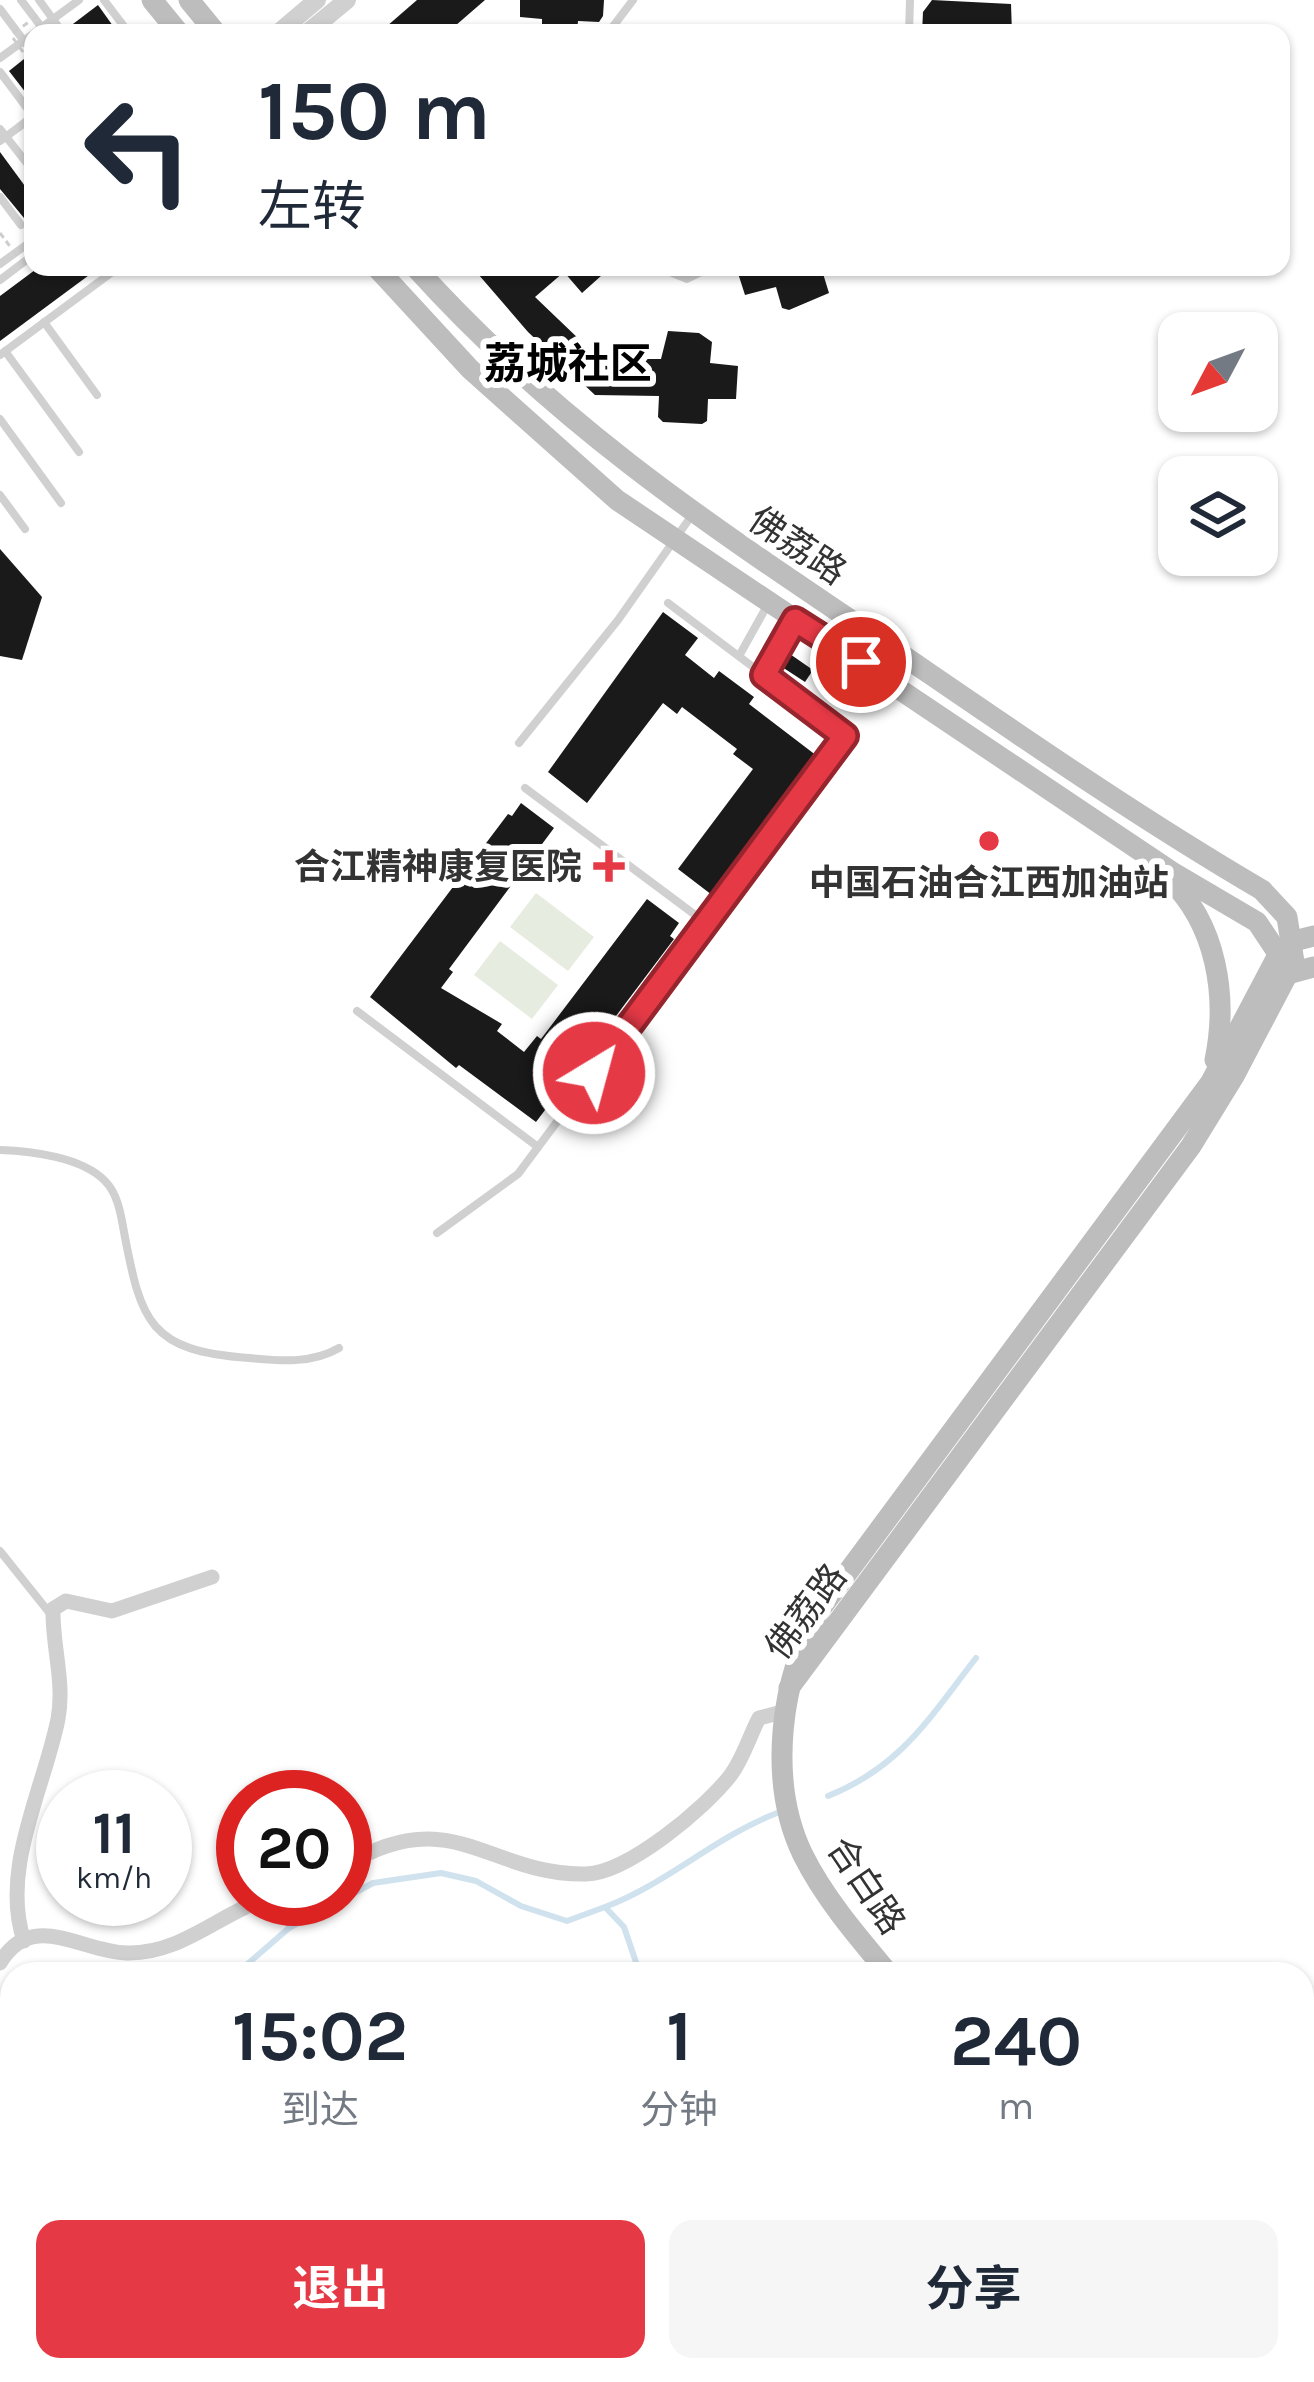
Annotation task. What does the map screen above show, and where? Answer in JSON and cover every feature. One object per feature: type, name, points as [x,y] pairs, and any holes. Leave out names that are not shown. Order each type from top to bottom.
[{"type":"main road","points":[[152,0],[172,24]]},
{"type":"main road","points":[[189,0],[209,24]]},
{"type":"main road","name":"佛荔路","points":[[384,276],[424,323],[548,442],[674,540],[1107,829],[1250,916],[1264,929],[1284,965]]},
{"type":"main road","name":"佛荔路","points":[[424,276],[568,419],[692,514],[1128,808],[1262,890],[1304,938]]},
{"type":"main road","points":[[1107,829],[1184,895],[1210,944],[1218,977],[1220,1038],[1214,1064],[1194,1106]]},
{"type":"main road","points":[[1284,965],[1304,938]]},
{"type":"main road","points":[[1284,965],[1314,967]]},
{"type":"main road","name":"佛荔路","points":[[788,1700],[797,1654],[822,1607],[1194,1106],[1284,965]]},
{"type":"main road","name":"佛荔路","points":[[788,1700],[1191,1146],[1284,965]]},
{"type":"main road","name":"合白路","points":[[788,1700],[785,1782],[802,1854],[828,1898],[879,1962]]},
{"type":"street","points":[[288,24],[316,0]]},
{"type":"street","points":[[318,24],[346,0]]},
{"type":"street","points":[[24,1941],[11,1901],[19,1822],[46,1767],[61,1696],[52,1617],[58,1602],[112,1610],[212,1577]]},
{"type":"street","points":[[372,1853],[423,1837],[449,1838],[562,1872],[610,1869],[629,1861],[727,1780],[759,1718],[788,1700]]},
{"type":"street","points":[[1,1962],[24,1941],[58,1934],[126,1953],[164,1949],[216,1923]]},
{"type":"lane","points":[[49,24],[79,0]]},
{"type":"lane","points":[[104,0],[122,24]]},
{"type":"lane","points":[[615,24],[633,0]]},
{"type":"lane","points":[[0,9],[24,41],[0,58]]},
{"type":"lane","points":[[2,74],[24,104]]},
{"type":"lane","points":[[0,129],[24,160]]},
{"type":"lane","points":[[0,196],[21,225]]},
{"type":"lane","points":[[0,280],[24,262]]},
{"type":"lane","points":[[79,452],[3,353],[107,276]]},
{"type":"lane","points":[[44,322],[97,395]]},
{"type":"lane","points":[[0,419],[61,503]]},
{"type":"lane","points":[[0,496],[25,529]]},
{"type":"lane","points":[[519,742],[692,514]]},
{"type":"lane","points":[[437,1233],[518,1174],[845,736],[668,603]]},
{"type":"lane","points":[[739,656],[769,603]]},
{"type":"lane","points":[[764,675],[795,620]]},
{"type":"lane","points":[[525,788],[706,923]]},
{"type":"lane","points":[[357,1011],[538,1148]]},
{"type":"lane","points":[[0,1150],[30,1151],[105,1180],[119,1205],[137,1304],[160,1331],[196,1354],[288,1361],[339,1348]]},
{"type":"lane","points":[[0,1552],[52,1617]]},
{"type":"path","points":[[27,24],[38,15]]},
{"type":"path","points":[[24,27],[13,36],[24,48]]},
{"type":"path","points":[[0,233],[20,260]]},
{"type":"shaded area","points":[[536,893],[594,937],[568,971],[510,927]]},
{"type":"shaded area","points":[[500,941],[558,985],[532,1019],[474,975]]},
{"type":"building","points":[[417,0],[485,0],[457,24],[389,24]]},
{"type":"building","points":[[520,0],[604,0],[599,22],[542,24],[542,19],[520,17]]},
{"type":"building","points":[[932,0],[1011,4],[1012,24],[922,24],[923,12]]},
{"type":"building","points":[[98,5],[112,24],[73,24]]},
{"type":"building","points":[[24,59],[24,90],[9,71]]},
{"type":"building","points":[[0,152],[24,185],[24,218],[0,189]]},
{"type":"building","points":[[27,276],[88,276],[0,341],[0,296]]},
{"type":"building","points":[[480,276],[559,276],[535,297],[628,386],[629,359],[661,359],[668,331],[699,333],[712,342],[710,363],[738,366],[736,399],[708,399],[707,421],[702,424],[663,422],[658,417],[659,396],[595,395],[528,332]]},
{"type":"building","points":[[567,276],[601,276],[582,293]]},
{"type":"building","points":[[739,276],[824,276],[829,293],[789,310],[782,308],[776,287],[745,295]]},
{"type":"building","points":[[0,549],[42,597],[22,660],[0,656]]},
{"type":"building","points":[[663,612],[698,638],[685,655],[714,678],[719,671],[754,697],[749,704],[817,756],[712,895],[678,869],[753,769],[733,754],[737,749],[682,707],[677,714],[663,703],[587,803],[548,772]]},
{"type":"building","points":[[787,652],[813,670],[805,682],[779,665]]},
{"type":"building","points":[[521,803],[554,828],[449,969],[453,972],[441,988],[502,1024],[497,1031],[524,1052],[537,1036],[541,1039],[647,899],[679,923],[670,936],[674,939],[536,1122],[459,1065],[456,1068],[370,997]]},
{"type":"waterway","points":[[828,1796],[895,1755],[976,1658]]},
{"type":"waterway","points":[[605,1907],[777,1813]]},
{"type":"waterway","points":[[372,1884],[441,1873],[476,1881],[521,1906],[567,1921],[605,1907],[624,1927],[636,1962]]},
{"type":"waterway","points":[[250,1962],[293,1926]]},
{"type":"place","name":"中国石油合江西加油站","points":[[989,841]]},
{"type":"place","name":"合江精神康复医院","points":[[609,866]]},
{"type":"district","name":"荔城社区","points":[[568,363]]},
{"type":"route","points":[[594,1073],[845,736],[764,675],[795,620],[861,662]]}]
